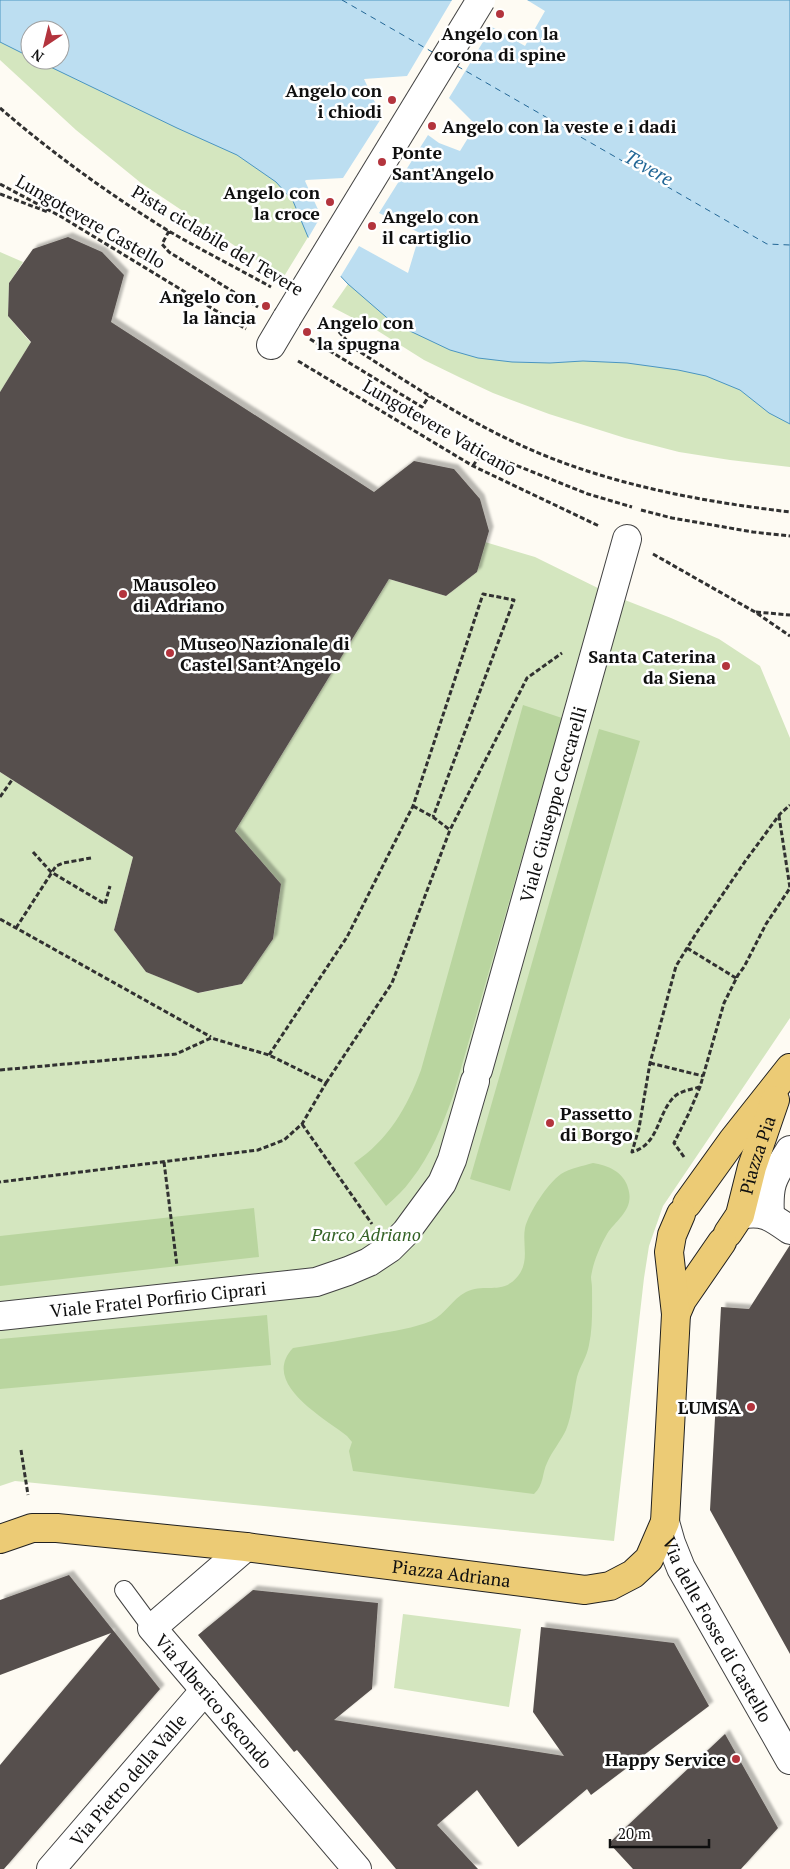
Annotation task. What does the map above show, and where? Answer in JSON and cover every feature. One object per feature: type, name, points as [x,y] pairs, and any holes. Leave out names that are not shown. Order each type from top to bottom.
[{"type":"main road","name":"Piazza Pia","points":[[684,1209],[732,1140],[788,1072]]},
{"type":"main road","name":"Piazza Pia","points":[[730,1230],[759,1144],[788,1072]]},
{"type":"main road","name":"Piazza Adriana","points":[[0,1539],[32,1528],[78,1529],[246,1547],[585,1590],[610,1586],[633,1574],[649,1559],[666,1522],[676,1314],[669,1252],[672,1236],[684,1209]]},
{"type":"main road","name":"Piazza Adriana","points":[[676,1314],[682,1300],[730,1230]]},
{"type":"street","points":[[271,345],[481,0]]},
{"type":"street","name":"Viale Giuseppe Ceccarelli","points":[[442,1183],[452,1160],[477,1075],[627,539]]},
{"type":"street","name":"Piazza Pia","points":[[780,1223],[769,1189],[790,1150]]},
{"type":"street","name":"Viale Fratel Porfirio Ciprari","points":[[0,1316],[316,1282],[348,1272],[369,1262],[390,1248],[406,1232],[442,1183]]},
{"type":"street","points":[[730,1230],[754,1212],[780,1223]]},
{"type":"street","name":"Via delle Fosse di Castello","points":[[666,1522],[671,1543],[681,1568],[790,1760]]},
{"type":"street","name":"Via Alberico Secondo","points":[[246,1547],[152,1628],[356,1869]]},
{"type":"street","name":"Via Pietro della Valle","points":[[51,1869],[205,1690]]},
{"type":"lane","points":[[124,1590],[152,1628]]},
{"type":"path","name":"Pista ciclabile del Tevere","points":[[0,108],[79,170],[169,231],[273,288]]},
{"type":"path","name":"Lungotevere Castello","points":[[0,184],[60,216],[271,345]]},
{"type":"path","points":[[0,194],[60,216]]},
{"type":"path","points":[[169,231],[162,244],[169,252],[244,298]]},
{"type":"path","points":[[319,315],[337,329],[356,350],[460,415],[514,442],[581,468],[655,489],[739,506],[790,512]]},
{"type":"path","name":"Lungotevere Vaticano","points":[[271,345],[473,466],[627,539],[755,612],[790,636]]},
{"type":"path","points":[[327,349],[422,407],[429,396]]},
{"type":"path","points":[[473,466],[480,455],[485,453],[588,494],[650,513],[753,532],[790,536]]},
{"type":"path","points":[[269,1055],[347,937],[413,806],[483,594],[514,600],[433,817]]},
{"type":"path","points":[[755,612],[790,615]]},
{"type":"path","points":[[0,1182],[258,1150],[284,1140],[302,1124],[326,1083],[392,983],[450,830],[527,678],[566,650]]},
{"type":"path","points":[[0,797],[12,780]]},
{"type":"path","points":[[700,1087],[675,1096],[668,1105],[656,1132],[643,1150],[632,1152],[639,1128],[650,1063],[676,966],[746,860],[779,816],[790,805]]},
{"type":"path","points":[[413,806],[433,817],[450,830]]},
{"type":"path","points":[[684,1157],[674,1143],[700,1087],[724,1003],[766,924],[790,888],[779,816]]},
{"type":"path","points":[[33,852],[51,872],[105,904],[110,886]]},
{"type":"path","points":[[16,928],[51,872],[59,864],[91,858]]},
{"type":"path","points":[[0,919],[211,1038],[269,1055],[326,1083]]},
{"type":"path","points":[[687,948],[736,978]]},
{"type":"path","points":[[0,1070],[176,1054],[211,1038]]},
{"type":"path","points":[[650,1063],[703,1076]]},
{"type":"path","points":[[302,1124],[371,1222]]},
{"type":"path","points":[[164,1162],[174,1242]]},
{"type":"path","points":[[21,1450],[28,1495]]},
{"type":"green space","points":[[0,3],[20,21],[20,70],[70,70],[70,64],[203,124],[321,216],[283,278],[141,183],[76,130],[0,60]]},
{"type":"green space","points":[[0,252],[23,262],[9,283],[8,316],[31,343],[0,392]]},
{"type":"green space","points":[[361,275],[790,387],[790,467],[679,452],[625,438],[549,414],[493,393],[424,360],[378,331],[332,307],[348,284]]},
{"type":"green space","name":"Parco Adriano","points":[[485,542],[535,557],[612,595],[719,639],[760,666],[790,738],[790,1018],[663,1206],[649,1246],[614,1541],[15,1481],[0,1486],[0,772],[133,857],[114,930],[146,972],[199,993],[242,984],[273,939],[281,884],[235,831],[389,579],[446,596],[477,572]]},
{"type":"green space","points":[[523,705],[562,718],[453,1096],[440,1129],[424,1161],[405,1187],[386,1206],[354,1163],[377,1144],[395,1122],[403,1110],[421,1070]]},
{"type":"green space","points":[[599,729],[640,741],[510,1191],[470,1179]]},
{"type":"green space","points":[[593,1163],[614,1170],[623,1178],[630,1195],[629,1202],[624,1213],[607,1234],[595,1260],[591,1277],[592,1324],[590,1338],[588,1349],[577,1377],[572,1411],[564,1434],[545,1467],[541,1483],[534,1494],[353,1471],[349,1451],[352,1442],[347,1436],[311,1409],[289,1386],[284,1374],[285,1361],[293,1348],[418,1326],[436,1318],[466,1292],[473,1289],[506,1286],[522,1270],[525,1258],[525,1228],[530,1214],[540,1198],[550,1184],[561,1174]]},
{"type":"green space","points":[[254,1208],[259,1257],[0,1286],[0,1236]]},
{"type":"green space","points":[[267,1315],[271,1365],[0,1389],[0,1339]]},
{"type":"green space","points":[[403,1614],[521,1629],[509,1707],[394,1688]]},
{"type":"water","name":"Tevere","points":[[0,0],[790,0],[790,424],[769,413],[740,390],[706,376],[627,363],[583,361],[550,363],[512,362],[478,358],[450,350],[393,323],[348,284],[331,266],[308,237],[293,201],[276,182],[237,155],[57,70],[70,70],[70,20],[20,20],[20,52],[0,42]]},
{"type":"pier","name":"Ponte Sant'Angelo","points":[[452,0],[527,0],[545,11],[525,46],[492,27],[449,98],[476,125],[460,151],[439,143],[428,135],[379,213],[420,233],[408,273],[359,246],[339,279],[307,240],[321,216],[305,181],[343,178],[382,117],[364,79],[407,76]]},
{"type":"building","points":[[68,237],[102,252],[124,275],[111,322],[374,492],[414,461],[454,469],[480,499],[489,531],[477,572],[446,596],[389,579],[235,831],[281,884],[273,939],[242,984],[198,993],[146,972],[114,930],[133,857],[0,772],[0,392],[31,342],[8,316],[9,283],[33,249]]},
{"type":"building","name":"LUMSA","points":[[790,1245],[790,1654],[710,1510],[721,1307],[749,1309]]},
{"type":"building","points":[[69,1575],[160,1689],[4,1869],[0,1869],[0,1765],[111,1633],[0,1675],[0,1600]]},
{"type":"building","points":[[253,1590],[378,1603],[372,1689],[334,1720],[564,1756],[533,1712],[541,1627],[674,1643],[709,1706],[591,1795],[587,1789],[518,1847],[477,1790],[437,1825],[478,1869],[396,1869],[297,1750],[294,1752],[198,1635]]},
{"type":"building","points":[[725,1734],[778,1828],[741,1869],[633,1869],[609,1843]]},
{"type":"ferry route","points":[[342,0],[434,53]]},
{"type":"ferry route","points":[[457,66],[767,244],[790,245]]},
{"type":"place","name":"Angelo con la corona di spine","points":[[500,14]]},
{"type":"place","name":"Angelo con i chiodi","points":[[392,100]]},
{"type":"place","name":"Angelo con la veste e i dadi","points":[[432,126]]},
{"type":"place","name":"Ponte Sant'Angelo","points":[[382,162]]},
{"type":"place","name":"Angelo con la croce","points":[[330,202]]},
{"type":"place","name":"Angelo con il cartiglio","points":[[372,226]]},
{"type":"place","name":"Angelo con la lancia","points":[[266,306]]},
{"type":"place","name":"Angelo con la spugna","points":[[307,332]]},
{"type":"place","name":"Mausoleo di Adriano","points":[[123,594]]},
{"type":"place","name":"Museo Nazionale di Castel Sant’Angelo","points":[[170,653]]},
{"type":"place","name":"Santa Caterina da Siena","points":[[726,666]]},
{"type":"place","name":"Passetto di Borgo","points":[[550,1123]]},
{"type":"place","name":"LUMSA","points":[[751,1407]]},
{"type":"place","name":"Happy Service","points":[[736,1759]]}]
